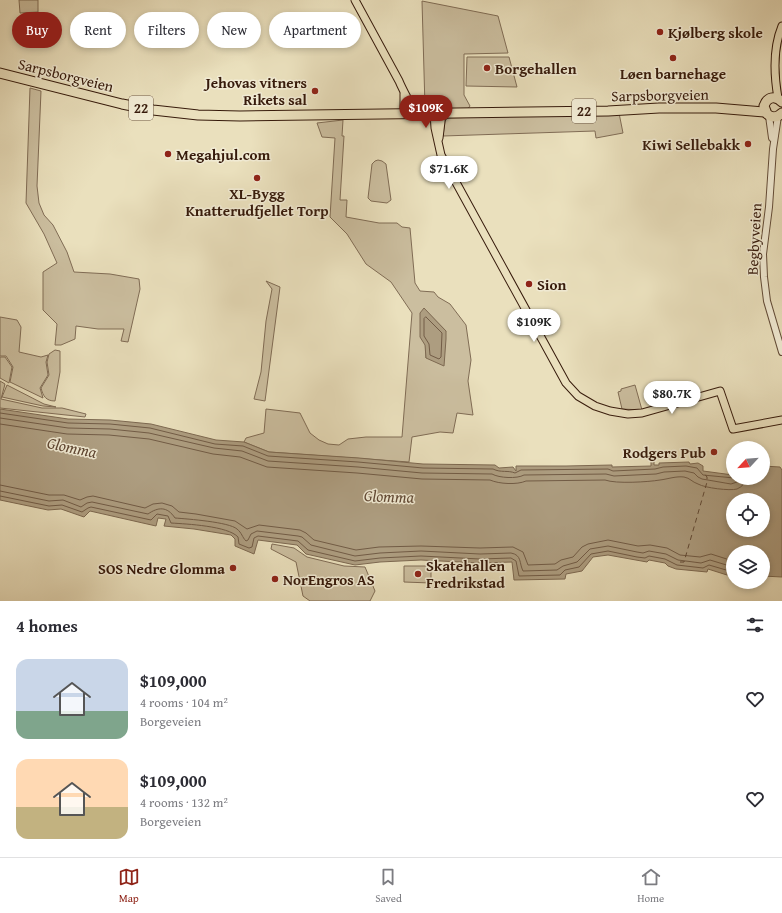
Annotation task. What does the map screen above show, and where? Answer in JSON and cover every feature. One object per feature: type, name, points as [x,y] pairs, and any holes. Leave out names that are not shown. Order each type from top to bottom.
[{"type":"highway","name":"Sarpsborgveien","points":[[0,73],[122,104],[185,114],[240,116],[404,114],[725,108],[771,105]]},
{"type":"highway","name":"22","points":[[771,105],[775,117],[780,114]]},
{"type":"main road","points":[[356,0],[400,81],[404,94],[404,114]]},
{"type":"main road","name":"Begbyveien","points":[[771,105],[775,79],[777,45],[782,26]]},
{"type":"main road","points":[[404,94],[415,113]]},
{"type":"main road","points":[[438,113],[441,128],[438,142],[441,155],[566,383],[578,396],[600,408],[635,414],[720,391],[733,429],[782,420]]},
{"type":"street","name":"Begbyveien","points":[[771,105],[773,149],[769,207],[763,254],[764,277],[767,301],[782,352]]},
{"type":"street","name":"Begbyveien","points":[[773,149],[780,114]]},
{"type":"shaded area","points":[[19,0],[38,0],[38,12],[20,12]]},
{"type":"shaded area","points":[[422,1],[498,16],[508,53],[464,54],[464,95],[470,106],[467,110],[425,107]]},
{"type":"shaded area","name":"Borgehallen","points":[[467,57],[509,57],[517,87],[466,86]]},
{"type":"shaded area","points":[[30,88],[41,91],[37,186],[39,203],[44,215],[53,225],[67,252],[74,272],[110,274],[139,279],[140,289],[128,342],[121,341],[124,329],[98,329],[76,326],[75,339],[61,345],[55,345],[57,324],[43,310],[43,272],[57,263],[44,234],[26,203]]},
{"type":"shaded area","points":[[619,113],[623,133],[596,138],[595,131],[443,136],[445,121],[448,118]]},
{"type":"shaded area","points":[[343,120],[342,136],[344,136],[340,200],[347,200],[346,217],[379,223],[397,223],[402,227],[410,228],[415,283],[420,291],[434,292],[438,297],[450,304],[466,325],[471,360],[468,381],[473,415],[457,413],[453,433],[440,432],[412,437],[409,462],[269,452],[244,442],[246,438],[264,433],[266,409],[300,413],[310,433],[319,440],[328,444],[339,445],[348,439],[366,437],[402,437],[412,313],[391,282],[366,264],[347,234],[330,217],[335,138],[322,137],[317,123]],"holes":[[[424,309],[446,331],[426,358]]]},
{"type":"shaded area","points":[[378,160],[386,164],[391,200],[387,203],[371,201],[368,198],[372,164]]},
{"type":"shaded area","points":[[266,281],[280,287],[265,401],[254,399],[261,372],[266,321],[272,289]]},
{"type":"shaded area","points":[[0,317],[17,320],[21,327],[19,352],[41,357],[48,355],[46,362],[48,375],[40,388],[43,398],[10,382],[13,367],[6,356],[0,356]]},
{"type":"shaded area","points":[[55,350],[60,351],[60,372],[55,401],[45,398],[41,388],[49,375],[47,362],[49,354]]},
{"type":"shaded area","points":[[0,357],[5,357],[12,367],[9,383],[0,378]]},
{"type":"shaded area","points":[[0,381],[5,384],[1,399],[42,408],[62,408],[86,414],[85,417],[0,408]]},
{"type":"shaded area","points":[[7,385],[44,404],[56,407],[43,406],[2,397]]},
{"type":"shaded area","points":[[635,385],[642,410],[622,409],[618,392],[621,391],[621,389]]},
{"type":"shaded area","points":[[272,544],[294,548],[307,557],[344,566],[365,567],[375,591],[370,601],[310,601],[303,596],[296,562],[271,549]]},
{"type":"shaded area","name":"Skatehallen Fredrikstad","points":[[404,566],[431,566],[431,583],[404,582]]},
{"type":"water","points":[[424,308],[446,331],[444,366],[426,358],[425,345],[420,337],[420,313]]},
{"type":"water","name":"Glomma","points":[[0,409],[68,419],[110,420],[151,424],[216,440],[244,442],[269,452],[423,464],[495,465],[499,468],[513,467],[516,471],[516,466],[651,466],[651,459],[654,459],[654,465],[659,465],[659,463],[698,463],[703,466],[703,471],[726,474],[726,485],[770,485],[770,466],[780,467],[782,470],[782,577],[770,576],[770,545],[726,545],[726,575],[708,569],[707,572],[676,569],[665,563],[649,560],[647,562],[608,555],[593,557],[582,571],[566,574],[565,579],[514,580],[512,562],[480,563],[421,560],[355,565],[306,554],[297,545],[258,540],[254,554],[235,546],[235,539],[231,535],[164,526],[166,519],[158,518],[156,526],[90,511],[84,517],[61,509],[48,510],[0,500]]},
{"type":"ferry route","points":[[680,562],[684,562],[707,482],[707,477],[704,473]]},
{"type":"place","name":"Kjølberg skole","points":[[660,32]]},
{"type":"place","name":"Løen barnehage","points":[[673,58]]},
{"type":"place","name":"Borgehallen","points":[[487,68]]},
{"type":"place","name":"Jehovas vitners Rikets sal","points":[[315,91]]},
{"type":"place","name":"Kiwi Sellebakk","points":[[748,144]]},
{"type":"place","name":"Megahjul.com","points":[[168,154]]},
{"type":"place","name":"XL-Bygg Knatterudfjellet Torp","points":[[257,178]]},
{"type":"place","name":"Sion","points":[[529,284]]},
{"type":"place","name":"Rodgers Pub","points":[[714,452]]},
{"type":"place","name":"SOS Nedre Glomma","points":[[233,568]]},
{"type":"place","name":"Skatehallen Fredrikstad","points":[[418,574]]},
{"type":"place","name":"NorEngros AS","points":[[275,579]]}]
